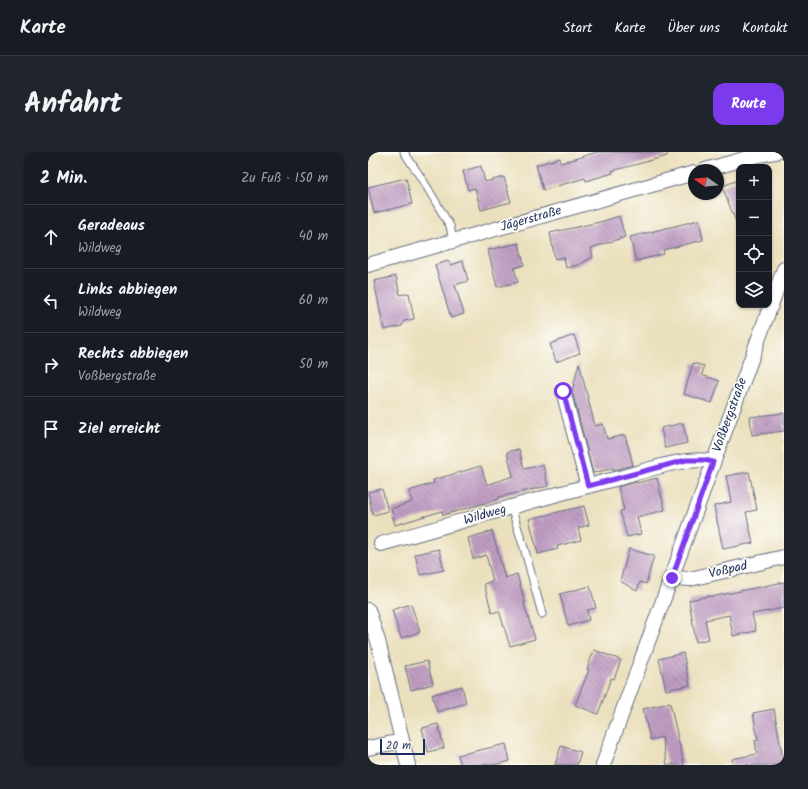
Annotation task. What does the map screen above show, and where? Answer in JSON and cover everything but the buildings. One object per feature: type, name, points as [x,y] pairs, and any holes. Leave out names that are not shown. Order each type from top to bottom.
[{"type":"street","points":[[723,164],[755,154],[775,152]]},
{"type":"street","name":"Jägerstraße","points":[[368,265],[688,175]]},
{"type":"street","name":"Voßbergstraße","points":[[603,765],[784,269]]},
{"type":"street","points":[[563,391],[588,486]]},
{"type":"street","name":"Wildweg","points":[[381,544],[686,460],[704,460],[713,462]]},
{"type":"street","name":"Voßpad","points":[[672,578],[690,579],[784,557]]},
{"type":"street","points":[[368,610],[378,641],[408,765]]},
{"type":"street","points":[[368,748],[402,741]]},
{"type":"lane","points":[[404,152],[450,226],[453,241]]},
{"type":"lane","points":[[511,507],[525,551],[542,614]]},
{"type":"route","points":[[563,391],[588,486],[686,460],[704,460],[713,462],[672,578]]}]
